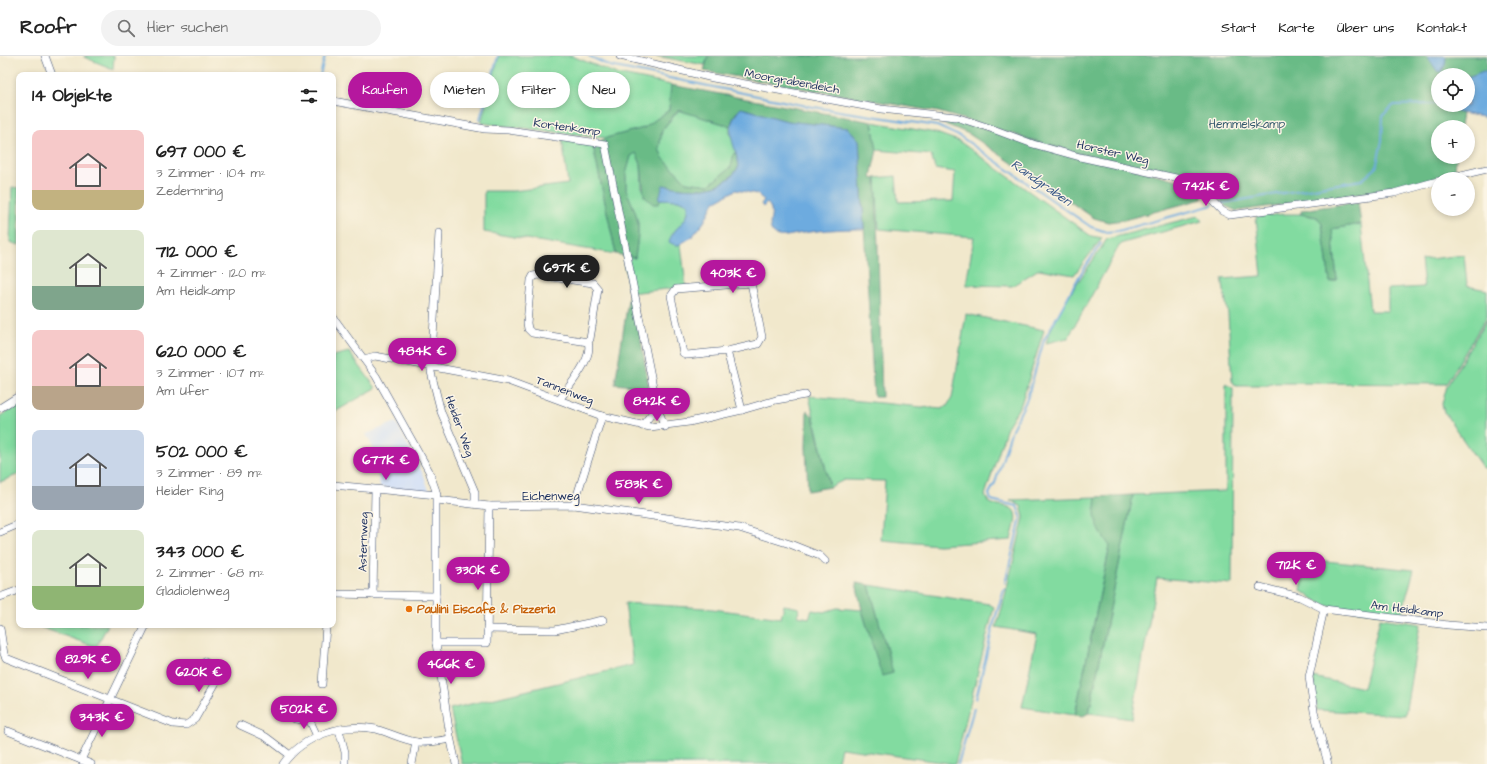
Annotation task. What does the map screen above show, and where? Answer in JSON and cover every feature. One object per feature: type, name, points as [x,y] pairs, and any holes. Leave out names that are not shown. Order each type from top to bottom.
[{"type":"street","points":[[45,56],[51,72]]},
{"type":"street","name":"Moorgrabendeich","points":[[620,56],[728,81],[881,109],[938,115]]},
{"type":"street","name":"Kortenkamp","points":[[336,102],[485,129],[508,130],[605,144],[657,407],[665,427]]},
{"type":"street","name":"Horster Weg","points":[[938,115],[976,123],[1033,144],[1080,157],[1194,182],[1204,190],[1222,211],[1230,215],[1394,193],[1431,183]]},
{"type":"street","points":[[1471,172],[1487,168]]},
{"type":"street","name":"Heider Weg","points":[[439,233],[431,367],[441,412],[475,492],[475,504]]},
{"type":"street","points":[[560,399],[586,360],[589,350],[588,342],[590,338],[597,287],[593,284],[538,275],[533,276],[531,280],[527,323],[528,329],[532,333],[588,342]]},
{"type":"street","points":[[751,283],[762,337],[758,344],[727,351],[683,353],[671,296],[676,289],[751,283]]},
{"type":"street","points":[[336,321],[364,359],[397,412],[429,471],[437,498],[436,643],[450,739],[456,764]]},
{"type":"street","points":[[727,351],[742,410]]},
{"type":"street","name":"Tannenweg","points":[[364,359],[375,356],[508,381],[560,399],[602,416],[642,426],[665,427],[742,410],[776,400],[805,395]]},
{"type":"street","points":[[0,408],[16,398]]},
{"type":"street","points":[[642,426],[657,407]]},
{"type":"street","points":[[574,506],[602,416]]},
{"type":"street","name":"Eichenweg","points":[[336,485],[489,506],[574,506],[739,528],[790,544],[820,556],[825,561]]},
{"type":"street","name":"Asternweg","points":[[373,595],[375,490]]},
{"type":"street","points":[[436,643],[487,643],[489,506]]},
{"type":"street","points":[[0,532],[16,525]]},
{"type":"street","name":"Am Heidkamp","points":[[1260,587],[1300,597],[1324,609],[1448,625],[1487,628]]},
{"type":"street","points":[[0,597],[16,591]]},
{"type":"street","points":[[336,594],[436,596]]},
{"type":"street","points":[[1324,609],[1309,677],[1314,711],[1328,764]]},
{"type":"street","points":[[487,629],[555,630],[602,620]]},
{"type":"street","points":[[0,628],[6,658],[173,724],[186,725],[195,719],[222,672],[205,662]]},
{"type":"street","points":[[81,760],[145,628]]},
{"type":"street","points":[[322,684],[326,628]]},
{"type":"street","points":[[295,719],[310,720],[317,736]]},
{"type":"street","points":[[240,725],[266,737],[290,755]]},
{"type":"street","points":[[283,764],[290,755],[303,744],[317,736],[339,730],[368,728],[416,742],[430,742],[450,739]]},
{"type":"street","points":[[339,730],[345,752],[345,764]]},
{"type":"street","points":[[8,731],[91,764]]},
{"type":"street","points":[[412,764],[416,742]]},
{"type":"shaded area","points":[[396,422],[424,476],[429,490],[426,492],[380,487],[373,448],[366,434]]},
{"type":"green space","points":[[114,56],[113,69],[84,57]]},
{"type":"green space","points":[[499,56],[572,56],[612,72],[578,72],[578,108],[630,108],[630,77],[671,85],[669,110],[644,128],[606,138],[481,123],[485,108],[499,108],[499,72],[495,72]]},
{"type":"green space","points":[[656,56],[708,56],[705,65]]},
{"type":"green space","name":"Hemmelskamp","points":[[708,56],[1427,56],[1445,65],[1446,56],[1487,56],[1487,71],[1475,75],[1475,68],[1431,68],[1431,112],[1462,113],[1461,120],[1431,120],[1431,164],[1456,164],[1455,172],[1431,172],[1431,179],[1392,189],[1237,211],[1225,206],[1217,195],[1195,179],[1181,175],[1081,154],[939,112],[704,71]]},
{"type":"green space","points":[[671,85],[872,122],[877,150],[871,176],[872,179],[876,178],[882,397],[874,397],[859,140],[848,128],[787,121],[741,108],[735,114],[730,126],[678,110],[662,130],[659,149],[663,158],[686,182],[709,185],[731,167],[734,153],[737,154],[739,166],[733,175],[725,181],[706,188],[695,189],[664,185],[659,204],[653,204],[644,196],[641,164],[636,153],[631,156],[626,174],[626,190],[635,211],[638,223],[635,258],[616,254],[593,146],[606,138],[644,128],[669,110]]},
{"type":"green space","points":[[679,110],[730,126],[730,133],[737,154],[734,153],[731,167],[709,185],[686,182],[663,158],[659,149],[662,130]]},
{"type":"green space","points":[[938,117],[955,120],[1192,184],[1202,193],[1202,199],[1124,220],[1108,222],[1094,218],[969,134],[938,121]]},
{"type":"green space","points":[[872,122],[936,133],[959,141],[1091,236],[1102,238],[1074,275],[1039,269],[1012,286],[966,285],[974,237],[879,229],[876,178],[896,176],[898,202],[953,201],[955,172],[935,169],[931,155],[877,150]]},
{"type":"green space","points":[[562,138],[593,146],[616,254],[484,232],[484,191],[513,191],[568,184]]},
{"type":"green space","points":[[636,152],[641,164],[642,188],[659,199],[679,200],[688,204],[688,214],[686,218],[671,234],[676,246],[681,244],[686,287],[629,293],[623,255],[635,258],[638,223],[635,211],[626,190],[626,174],[631,156]]},
{"type":"green space","points":[[12,187],[16,188],[16,244],[10,242]]},
{"type":"green space","points":[[1358,202],[1361,224],[1332,229],[1337,280],[1330,282],[1322,224],[1317,217],[1300,214],[1302,210]]},
{"type":"green space","points":[[1300,214],[1317,217],[1322,224],[1330,282],[1337,280],[1332,229],[1361,224],[1370,311],[1388,311],[1388,289],[1424,287],[1421,260],[1464,255],[1467,286],[1487,290],[1487,316],[1446,384],[1275,383],[1265,386],[1236,386],[1232,381],[1228,314],[1222,279],[1262,276],[1256,217]]},
{"type":"green space","points":[[1198,216],[1202,221],[1123,243],[1119,246],[1068,338],[1046,343],[1051,329],[1065,303],[1107,239]]},
{"type":"green space","points":[[633,293],[649,388],[615,384],[629,294]]},
{"type":"green space","points":[[966,314],[1044,330],[1021,404],[1007,427],[985,495],[989,503],[1008,507],[1015,512],[1016,521],[1011,540],[939,545],[881,540],[885,481],[844,480],[830,487],[809,396],[942,409],[947,406],[952,398]]},
{"type":"green space","points":[[1487,319],[1487,469],[1482,467],[1444,412],[1442,404],[1447,386]]},
{"type":"green space","points":[[349,352],[376,388],[336,411],[336,355]]},
{"type":"green space","points":[[1226,384],[1233,388],[1232,584],[1157,578],[1132,719],[1089,713],[1133,495],[1226,491]]},
{"type":"green space","points":[[16,407],[16,475],[0,482],[0,416]]},
{"type":"green space","points":[[807,410],[813,417],[830,487],[808,491],[806,447]]},
{"type":"green space","points":[[1133,495],[1089,713],[1083,716],[1075,715],[1110,546],[1101,534],[1095,517],[1096,497]]},
{"type":"green space","points":[[1096,497],[1096,516],[1102,534],[1110,545],[1075,715],[1022,707],[1037,634],[996,627],[1024,517],[1021,506],[1010,500]]},
{"type":"green space","points":[[1306,559],[1414,570],[1401,616],[1324,605],[1301,591]]},
{"type":"green space","points":[[856,583],[869,585],[893,673],[882,676],[862,610]]},
{"type":"green space","points":[[869,585],[989,604],[994,607],[955,764],[841,748],[837,764],[462,764],[450,709],[633,665],[625,603],[705,608],[781,618],[784,605],[799,608],[798,616],[809,618],[812,610],[824,612],[837,608],[862,610],[882,675],[893,673]]},
{"type":"green space","points":[[1380,618],[1420,624],[1405,715],[1317,710],[1313,677],[1363,688]]},
{"type":"green space","points":[[43,628],[106,628],[96,647]]},
{"type":"water","points":[[1427,56],[1446,56],[1443,68],[1435,68]]},
{"type":"water","points":[[1487,71],[1487,118],[1456,112],[1475,112],[1475,74]]},
{"type":"water","points":[[741,108],[787,121],[848,128],[859,140],[864,229],[828,230],[778,236],[771,230],[771,211],[767,203],[763,207],[761,204],[764,200],[757,194],[736,190],[714,202],[704,222],[692,237],[677,246],[669,242],[674,232],[687,216],[688,204],[679,200],[659,199],[663,185],[695,189],[706,188],[725,181],[733,175],[739,166],[731,136],[731,129],[735,115]]},
{"type":"waterway","points":[[321,72],[325,56]]},
{"type":"waterway","points":[[480,119],[498,56]]},
{"type":"waterway","name":"Randgraben","points":[[589,56],[610,66],[807,106],[937,126],[961,137],[1091,227],[1107,232],[1118,231],[1213,205]]},
{"type":"waterway","name":"Randgraben","points":[[1217,204],[1362,180],[1376,168],[1382,141],[1383,115],[1394,105],[1431,104]]},
{"type":"waterway","points":[[1005,583],[1021,517],[1017,506],[991,500],[989,494],[995,483],[1012,429],[1027,399],[1044,340],[1080,275],[1101,243]]},
{"type":"waterway","points":[[976,699],[994,622],[1004,589]]},
{"type":"waterway","points":[[958,764],[974,708]]},
{"type":"place","name":"Paulini Eiscafe & Pizzeria","points":[[409,609]]}]
